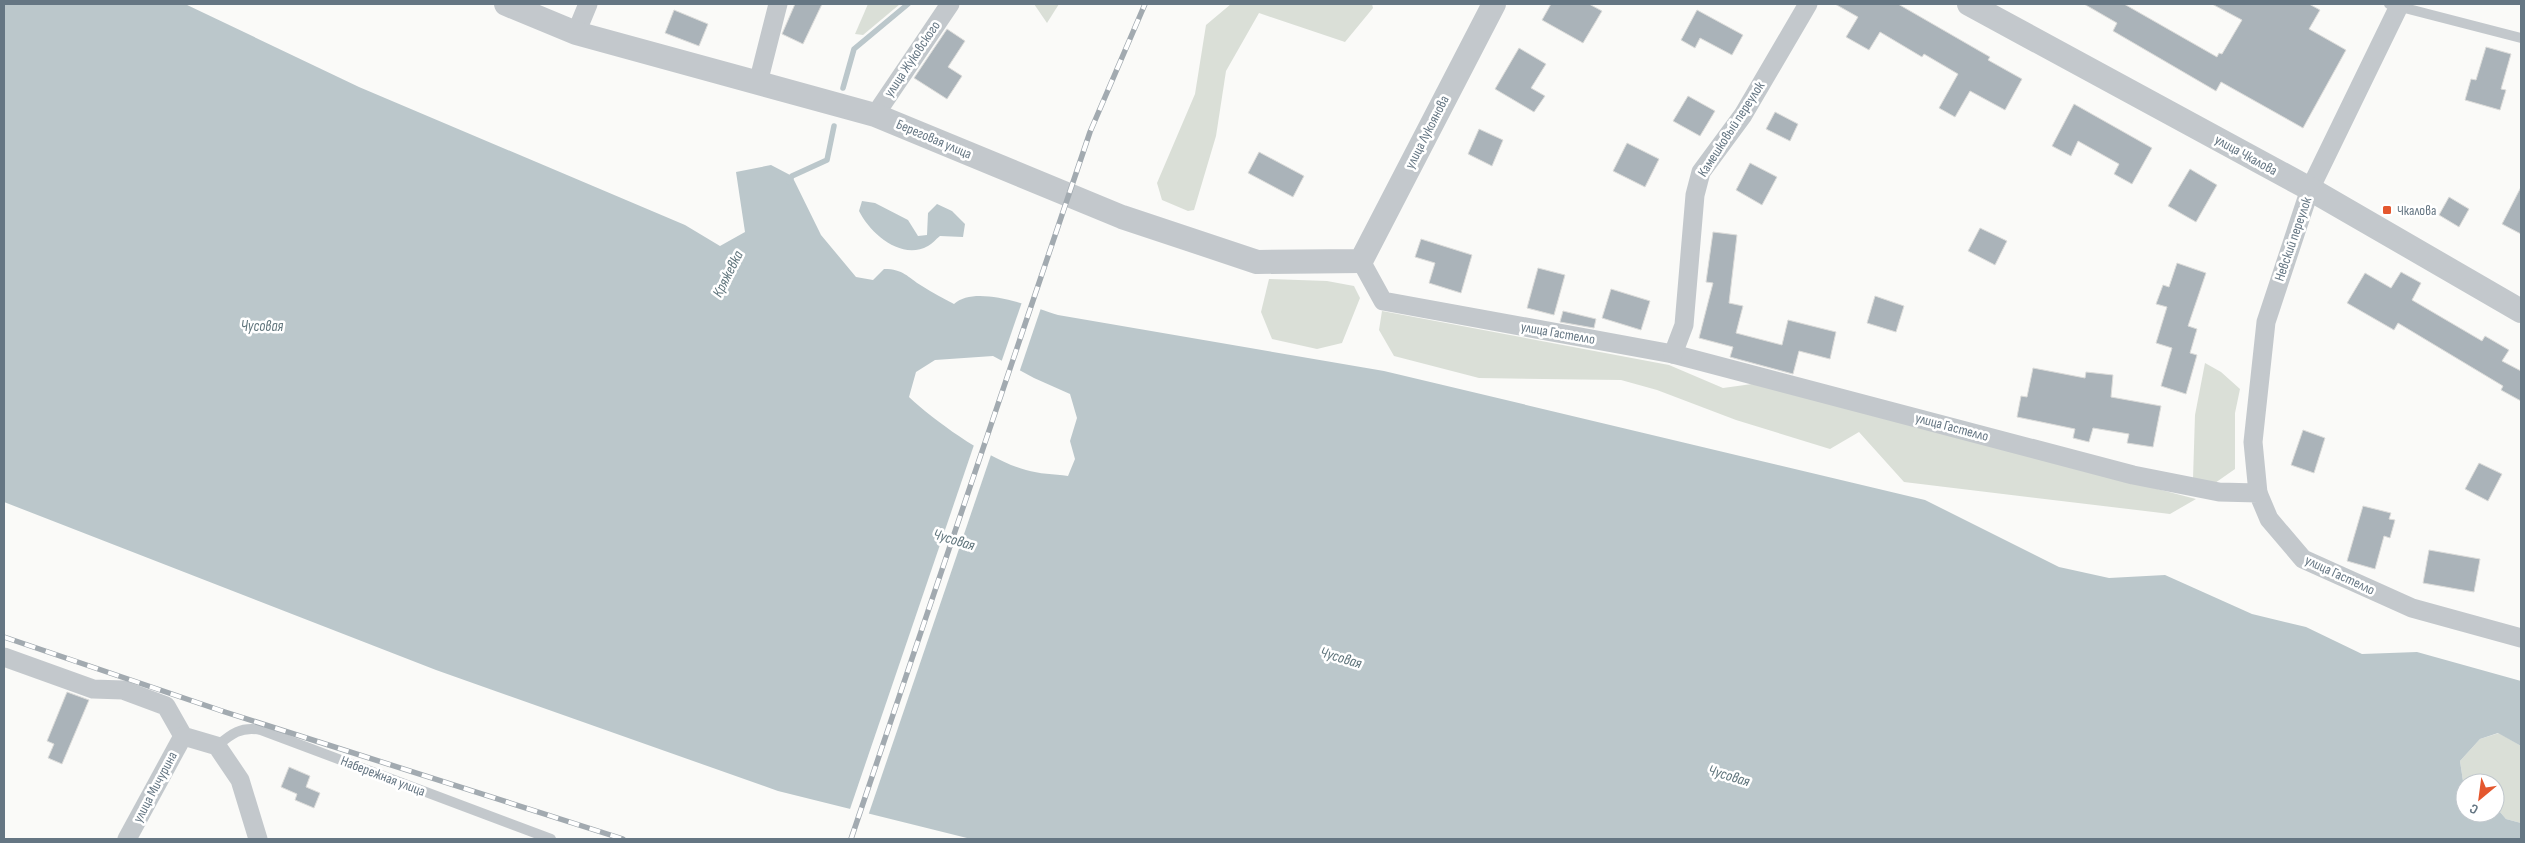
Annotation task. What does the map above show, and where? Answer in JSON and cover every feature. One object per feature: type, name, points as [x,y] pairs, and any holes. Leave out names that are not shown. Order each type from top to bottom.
[{"type":"street","name":"Береговая улица","points":[[506,4],[576,33],[875,115],[1122,217],[1257,262],[1361,261]]},
{"type":"street","points":[[576,33],[588,4]]},
{"type":"street","points":[[758,83],[778,4]]},
{"type":"street","name":"улица Жуковского","points":[[875,115],[950,4]]},
{"type":"street","name":"улица Лукоянова","points":[[1361,261],[1494,4]]},
{"type":"street","name":"Камешковый переулок","points":[[1673,354],[1684,325],[1694,194],[1701,172],[1743,115],[1808,4]]},
{"type":"street","name":"улица Чкалова","points":[[1968,4],[2310,189],[2521,311]]},
{"type":"street","name":"Невский переулок","points":[[2258,493],[2253,442],[2266,322],[2310,189],[2396,5]]},
{"type":"street","name":"улица Гастелло","points":[[1361,261],[1383,301],[1673,354],[2133,474],[2219,492],[2258,493],[2270,519],[2302,559],[2412,608],[2521,638]]},
{"type":"street","points":[[4,657],[93,689],[124,690],[166,706],[183,736],[217,746],[240,780],[258,839]]},
{"type":"street","name":"улица Мичурина","points":[[127,839],[183,736]]},
{"type":"lane","points":[[2396,5],[2521,38]]},
{"type":"lane","name":"Набережная улица","points":[[217,746],[234,731],[250,728],[261,730],[551,839]]},
{"type":"shaded area","points":[[868,4],[900,4],[863,35],[855,34]]},
{"type":"shaded area","points":[[1034,4],[1059,4],[1047,23]]},
{"type":"shaded area","points":[[1231,4],[1372,4],[1373,8],[1345,42],[1259,13],[1226,71],[1216,136],[1194,210],[1188,211],[1162,200],[1157,183],[1195,94],[1206,25]]},
{"type":"shaded area","points":[[1269,279],[1327,281],[1354,286],[1360,298],[1342,343],[1317,349],[1272,339],[1261,312]]},
{"type":"shaded area","points":[[1382,311],[1669,365],[1723,388],[1752,384],[2196,499],[2170,514],[1904,482],[1859,432],[1830,449],[1736,420],[1657,390],[1621,380],[1479,378],[1394,356],[1379,330]]},
{"type":"shaded area","points":[[2205,363],[2221,372],[2240,389],[2235,413],[2235,469],[2215,483],[2193,479],[2195,415]]},
{"type":"shaded area","points":[[2499,733],[2521,746],[2521,823],[2505,818],[2505,773],[2462,773],[2460,761],[2480,739]]},
{"type":"water","name":"Чусовая","points":[[4,4],[185,4],[359,87],[685,225],[720,246],[745,232],[736,172],[771,165],[792,176],[821,235],[856,277],[873,280],[884,269],[891,269],[905,274],[926,289],[954,304],[964,298],[976,296],[1004,299],[1058,315],[1384,371],[1925,500],[2059,567],[2109,578],[2165,575],[2252,614],[2306,627],[2362,654],[2417,652],[2521,681],[2521,746],[2498,733],[2480,739],[2460,761],[2462,773],[2455,773],[2455,823],[2505,823],[2505,818],[2521,823],[2521,839],[971,839],[778,791],[436,670],[4,502]],"holes":[[[993,356],[1034,378],[1070,394],[1077,418],[1070,441],[1075,459],[1068,476],[1031,471],[996,458],[949,429],[909,397],[916,372],[935,360]]]},
{"type":"water","points":[[862,201],[875,203],[908,220],[918,236],[927,235],[928,213],[937,204],[952,211],[965,224],[963,237],[940,236],[929,245],[918,250],[907,250],[897,247],[879,236],[864,219],[859,211]]},
{"type":"pier","points":[[1022,302],[1041,308],[1019,373],[1001,363]]},
{"type":"pier","points":[[975,442],[992,452],[868,816],[849,812]]},
{"type":"building","points":[[795,4],[822,4],[803,44],[782,34]]},
{"type":"building","points":[[1551,4],[1589,4],[1602,11],[1583,43],[1542,20]]},
{"type":"building","points":[[1835,4],[1898,4],[1990,57],[1988,60],[2022,79],[2005,110],[1970,91],[1955,117],[1939,108],[1958,74],[1924,54],[1922,57],[1880,32],[1869,50],[1846,37],[1858,17]]},
{"type":"building","points":[[2084,4],[2124,4],[2217,57],[2219,53],[2222,54],[2242,20],[2212,4],[2309,4],[2320,10],[2309,29],[2346,50],[2303,128],[2221,82],[2216,91],[2113,31],[2117,23]]},
{"type":"building","points":[[674,10],[708,24],[699,46],[665,33]]},
{"type":"building","points":[[1697,10],[1743,35],[1732,55],[1700,38],[1695,48],[1681,40]]},
{"type":"building","points":[[947,29],[965,41],[948,67],[962,76],[947,99],[914,78]]},
{"type":"building","points":[[2486,47],[2511,54],[2501,89],[2506,90],[2500,110],[2465,100],[2471,79],[2476,80]]},
{"type":"building","points":[[1519,48],[1546,64],[1531,88],[1545,96],[1534,112],[1495,89]]},
{"type":"building","points":[[1688,96],[1715,111],[1700,136],[1673,121]]},
{"type":"building","points":[[2074,104],[2152,148],[2132,184],[2114,174],[2119,164],[2078,141],[2071,156],[2052,146]]},
{"type":"building","points":[[1775,112],[1798,124],[1790,141],[1766,129]]},
{"type":"building","points":[[1479,129],[1503,140],[1492,166],[1468,154]]},
{"type":"building","points":[[1627,143],[1659,159],[1645,187],[1613,171]]},
{"type":"building","points":[[1259,152],[1304,176],[1293,197],[1248,173]]},
{"type":"building","points":[[1750,163],[1777,177],[1762,205],[1736,190]]},
{"type":"building","points":[[2190,169],[2217,185],[2196,222],[2168,206]]},
{"type":"building","points":[[2521,187],[2521,234],[2502,224]]},
{"type":"building","points":[[2449,197],[2469,209],[2459,227],[2439,215]]},
{"type":"building","points":[[1980,228],[2007,241],[1995,265],[1968,251]]},
{"type":"building","points":[[1713,232],[1737,235],[1729,303],[1743,306],[1736,333],[1782,345],[1788,320],[1836,332],[1830,359],[1799,351],[1793,374],[1730,357],[1733,347],[1699,338],[1713,283],[1706,282]]},
{"type":"building","points":[[1421,239],[1472,255],[1461,293],[1429,283],[1435,263],[1415,257]]},
{"type":"building","points":[[2177,263],[2206,273],[2188,326],[2197,329],[2190,353],[2197,355],[2186,394],[2161,386],[2172,348],[2156,343],[2167,307],[2156,304],[2163,285],[2169,287]]},
{"type":"building","points":[[1538,268],[1565,275],[1554,315],[1527,308]]},
{"type":"building","points":[[2401,272],[2421,283],[2412,300],[2482,341],[2485,336],[2509,350],[2502,361],[2521,371],[2521,401],[2501,390],[2503,386],[2398,323],[2394,330],[2347,303],[2365,273],[2391,288]]},
{"type":"building","points":[[1611,289],[1650,301],[1641,330],[1602,318]]},
{"type":"building","points":[[1875,296],[1904,306],[1896,332],[1867,323]]},
{"type":"building","points":[[1563,311],[1596,319],[1594,328],[1560,322]]},
{"type":"building","points":[[2033,368],[2085,378],[2086,372],[2113,375],[2111,397],[2161,406],[2153,447],[2127,443],[2129,434],[2093,428],[2089,442],[2073,438],[2075,429],[2017,417],[2021,396],[2027,397]]},
{"type":"building","points":[[2303,430],[2325,438],[2314,473],[2291,465]]},
{"type":"building","points":[[2479,463],[2502,474],[2488,501],[2465,489]]},
{"type":"building","points":[[2363,506],[2391,513],[2389,519],[2395,520],[2390,538],[2384,536],[2375,569],[2347,561]]},
{"type":"building","points":[[2429,550],[2480,559],[2474,592],[2423,583]]},
{"type":"building","points":[[67,692],[89,700],[62,764],[48,758],[54,744],[47,741]]},
{"type":"building","points":[[289,767],[310,776],[306,787],[320,793],[314,808],[295,800],[297,794],[281,787]]},
{"type":"waterway","name":"Кряжевка","points":[[843,88],[854,49],[908,4]]},
{"type":"waterway","name":"Кряжевка","points":[[789,182],[792,176],[827,160],[834,126]]},
{"type":"railway","points":[[851,839],[1090,132],[1145,4]]},
{"type":"railway","points":[[4,637],[225,712],[623,839]]},
{"type":"place","name":"Чкалова","points":[[2387,210]]}]
